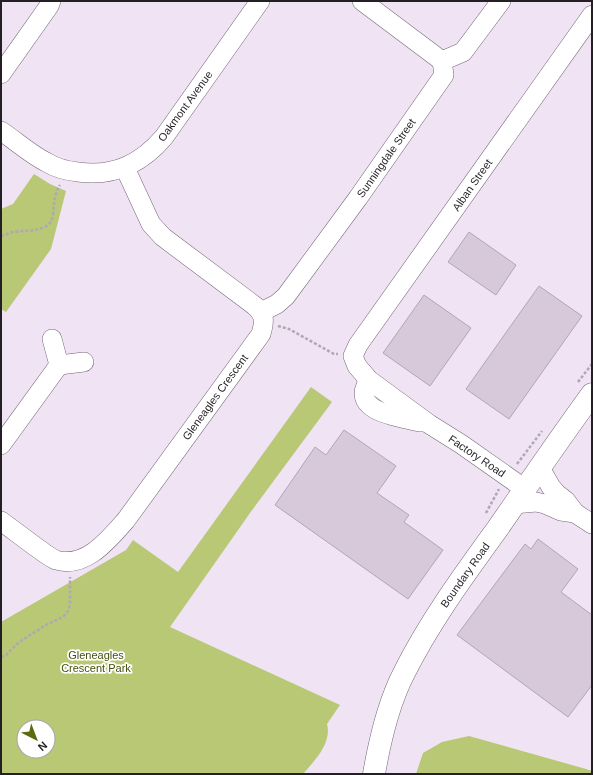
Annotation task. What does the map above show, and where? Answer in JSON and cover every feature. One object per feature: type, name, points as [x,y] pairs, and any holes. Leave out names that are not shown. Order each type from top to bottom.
[{"type":"main road","name":"Boundary Road","points":[[374,774],[380,740],[392,702],[404,674],[438,613],[592,394]]},
{"type":"street","points":[[1,74],[51,1]]},
{"type":"street","name":"Oakmont Avenue","points":[[1,131],[45,162],[69,171],[87,174],[107,173],[125,168],[143,157],[164,137],[260,1]]},
{"type":"street","points":[[362,1],[442,61],[463,52],[500,1]]},
{"type":"street","name":"Alban Street","points":[[353,356],[363,338],[592,15]]},
{"type":"street","name":"Sunningdale Street","points":[[263,317],[286,296],[354,204],[444,75],[442,61]]},
{"type":"street","points":[[125,168],[151,224],[163,237],[255,306],[263,317]]},
{"type":"street","name":"Gleneagles Crescent","points":[[69,562],[80,560],[91,554],[108,540],[126,520],[261,334],[263,317]]},
{"type":"street","points":[[52,339],[59,365]]},
{"type":"street","name":"Factory Road","points":[[353,356],[357,366],[369,380],[429,424],[461,444],[519,497]]},
{"type":"street","points":[[1,445],[59,365],[84,362]]},
{"type":"street","points":[[540,468],[551,487],[566,501],[575,513],[592,524]]},
{"type":"street","points":[[519,497],[546,504],[561,511],[575,513]]},
{"type":"street","points":[[1,522],[47,555],[56,560],[69,562]]},
{"type":"path","points":[[1,236],[12,232],[41,229],[47,225],[52,217],[57,189],[69,171]]},
{"type":"path","points":[[263,317],[289,329],[334,354],[353,356]]},
{"type":"path","points":[[1,657],[6,655],[19,642],[46,625],[64,617],[68,611],[70,597],[69,562]]},
{"type":"green space","points":[[34,174],[50,184],[66,191],[51,249],[6,312],[1,309],[1,209],[13,204]]},
{"type":"green space","name":"Gleneagles Crescent Park","points":[[311,387],[332,402],[250,513],[170,627],[340,705],[327,724],[328,731],[325,744],[313,763],[303,774],[1,774],[1,622],[126,550],[133,540],[178,572]]},
{"type":"green space","points":[[469,736],[586,769],[592,771],[592,774],[416,774],[423,753],[442,742]]},
{"type":"building","points":[[469,232],[516,265],[496,295],[448,262]]},
{"type":"building","points":[[539,286],[582,316],[509,419],[466,389]]},
{"type":"building","points":[[424,295],[471,328],[430,386],[383,353]]},
{"type":"building","points":[[344,430],[396,466],[377,493],[409,515],[404,522],[443,550],[408,599],[275,505],[315,447],[326,455]]},
{"type":"building","points":[[538,539],[578,569],[561,592],[592,615],[592,685],[568,717],[457,635],[525,544],[531,549]]}]
